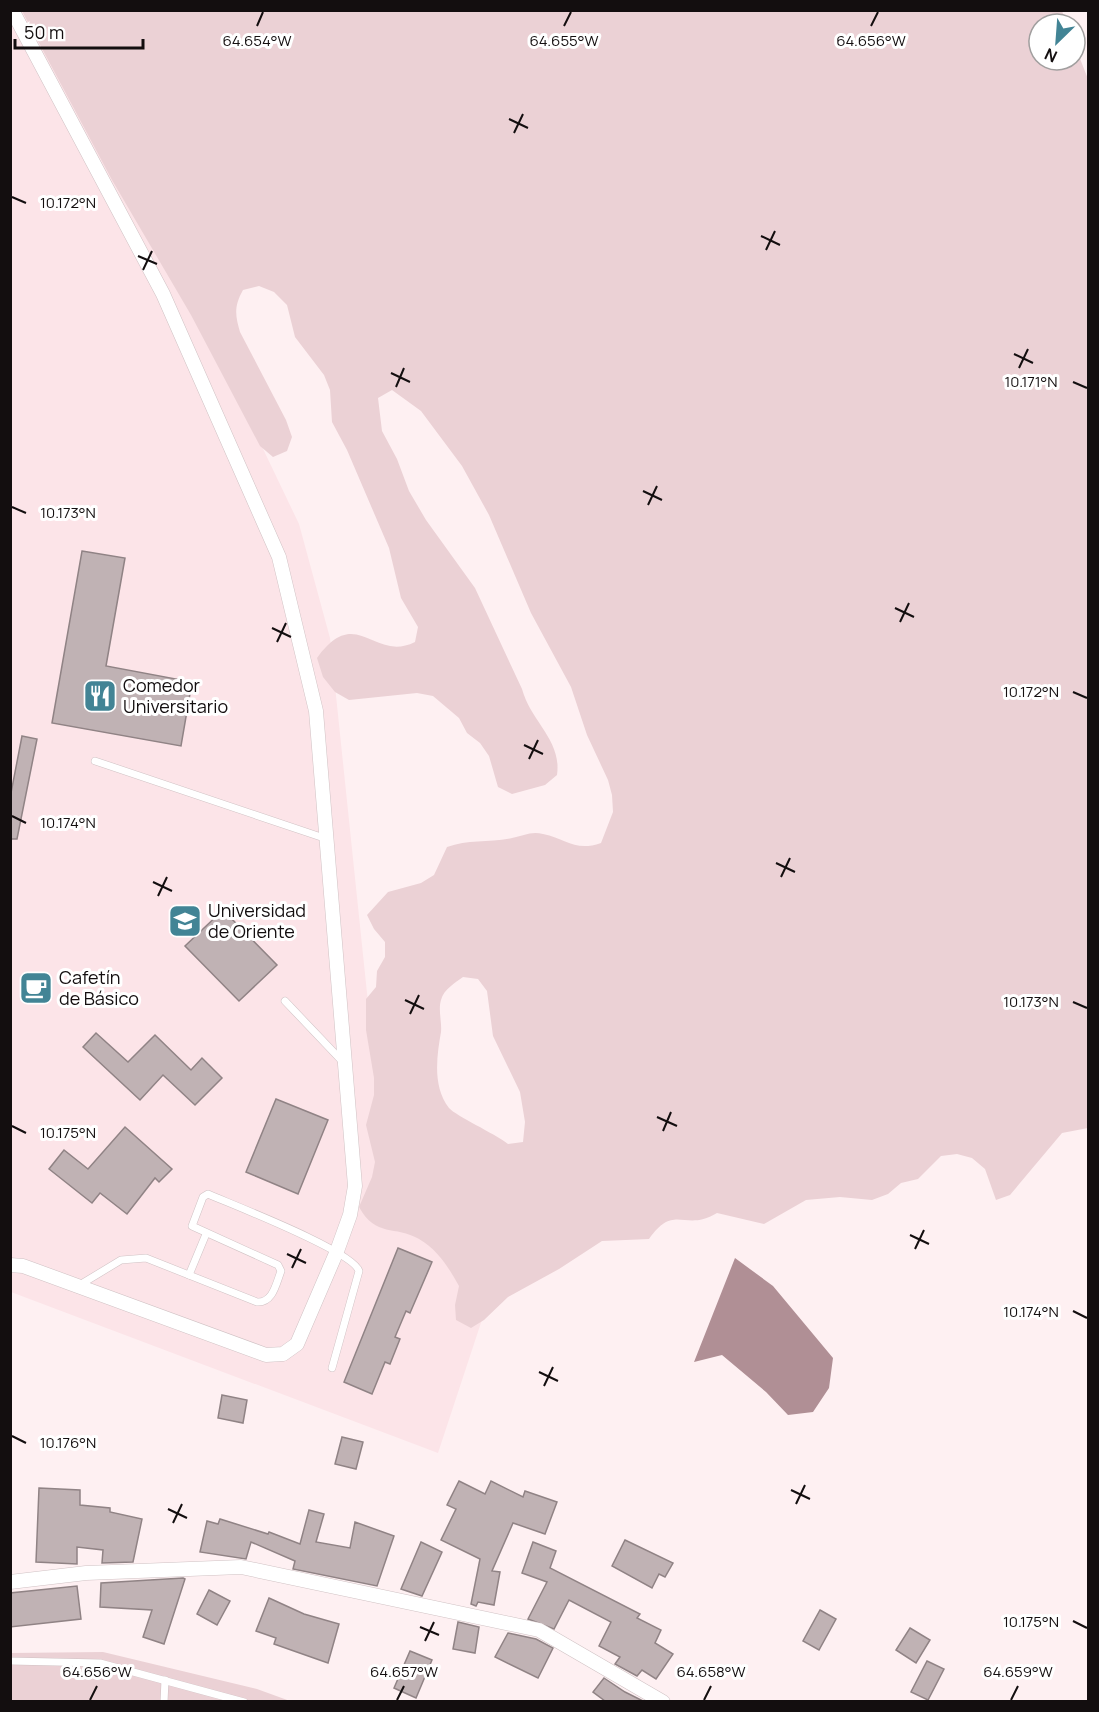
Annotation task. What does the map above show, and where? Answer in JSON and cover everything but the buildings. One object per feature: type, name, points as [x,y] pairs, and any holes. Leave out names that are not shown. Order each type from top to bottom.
[{"type":"street","points":[[10,1265],[23,1266],[266,1355],[283,1354],[297,1344],[337,1251],[350,1215],[355,1186],[316,711],[279,556],[163,294],[12,10]]},
{"type":"street","points":[[10,1582],[86,1574],[241,1567],[539,1629],[663,1701]]},
{"type":"lane","points":[[94,761],[327,839]]},
{"type":"lane","points":[[285,1001],[345,1064]]},
{"type":"lane","points":[[78,1286],[121,1260],[146,1258],[264,1302],[269,1299],[281,1271],[278,1265],[206,1234],[194,1228],[191,1223],[205,1194],[208,1194],[337,1251],[353,1261],[359,1271],[332,1368]]},
{"type":"lane","points":[[189,1275],[206,1234]]},
{"type":"lane","points":[[10,1661],[100,1663],[244,1701]]},
{"type":"lane","points":[[164,1701],[165,1680]]},
{"type":"shaded area","name":"Universidad de Oriente","points":[[10,11],[46,11],[187,290],[299,524],[330,638],[389,1204],[503,1256],[438,1453],[11,1292]]},
{"type":"shaded area","points":[[22,11],[1062,11],[1027,12],[1027,72],[1085,72],[1088,79],[1088,1128],[1062,1133],[1010,1195],[996,1200],[985,1169],[972,1158],[957,1154],[941,1156],[918,1179],[901,1183],[888,1194],[872,1200],[840,1197],[806,1200],[764,1224],[717,1213],[696,1220],[666,1222],[649,1239],[602,1241],[559,1269],[508,1297],[484,1320],[471,1328],[456,1320],[455,1305],[459,1286],[437,1254],[419,1239],[372,1223],[359,1207],[372,1177],[375,1162],[366,1125],[374,1095],[374,1078],[366,1030],[366,999],[376,987],[377,971],[385,957],[385,942],[374,929],[367,915],[388,892],[421,883],[434,875],[447,847],[535,833],[584,846],[601,843],[613,812],[612,795],[608,780],[587,735],[571,687],[531,613],[489,515],[462,466],[421,411],[392,390],[378,398],[382,431],[397,459],[409,491],[426,520],[475,588],[526,701],[555,751],[557,775],[545,785],[512,794],[498,787],[489,756],[480,743],[467,733],[459,718],[433,696],[417,693],[349,700],[335,692],[323,677],[317,658],[331,642],[343,635],[355,634],[388,646],[400,646],[415,642],[418,627],[401,598],[389,548],[347,450],[332,422],[330,390],[324,375],[295,337],[287,305],[274,292],[259,286],[243,290],[236,311],[240,332],[286,420],[292,437],[287,451],[273,457],[260,446],[191,315],[112,180]],"holes":[[[463,977],[478,979],[487,991],[493,1036],[520,1092],[525,1122],[523,1142],[508,1144],[459,1115],[449,1108],[440,1090],[437,1070],[442,996],[447,989]]]},
{"type":"shaded area","points":[[735,1258],[773,1286],[833,1358],[829,1388],[813,1412],[788,1415],[766,1392],[722,1355],[694,1362]]},
{"type":"shaded area","points":[[103,1652],[257,1689],[290,1701],[11,1701],[10,1653]]},
{"type":"place","name":"Comedor Universitario","points":[[100,696]]},
{"type":"place","name":"Universidad de Oriente","points":[[185,921]]},
{"type":"place","name":"Cafetín de Básico","points":[[36,988]]}]
